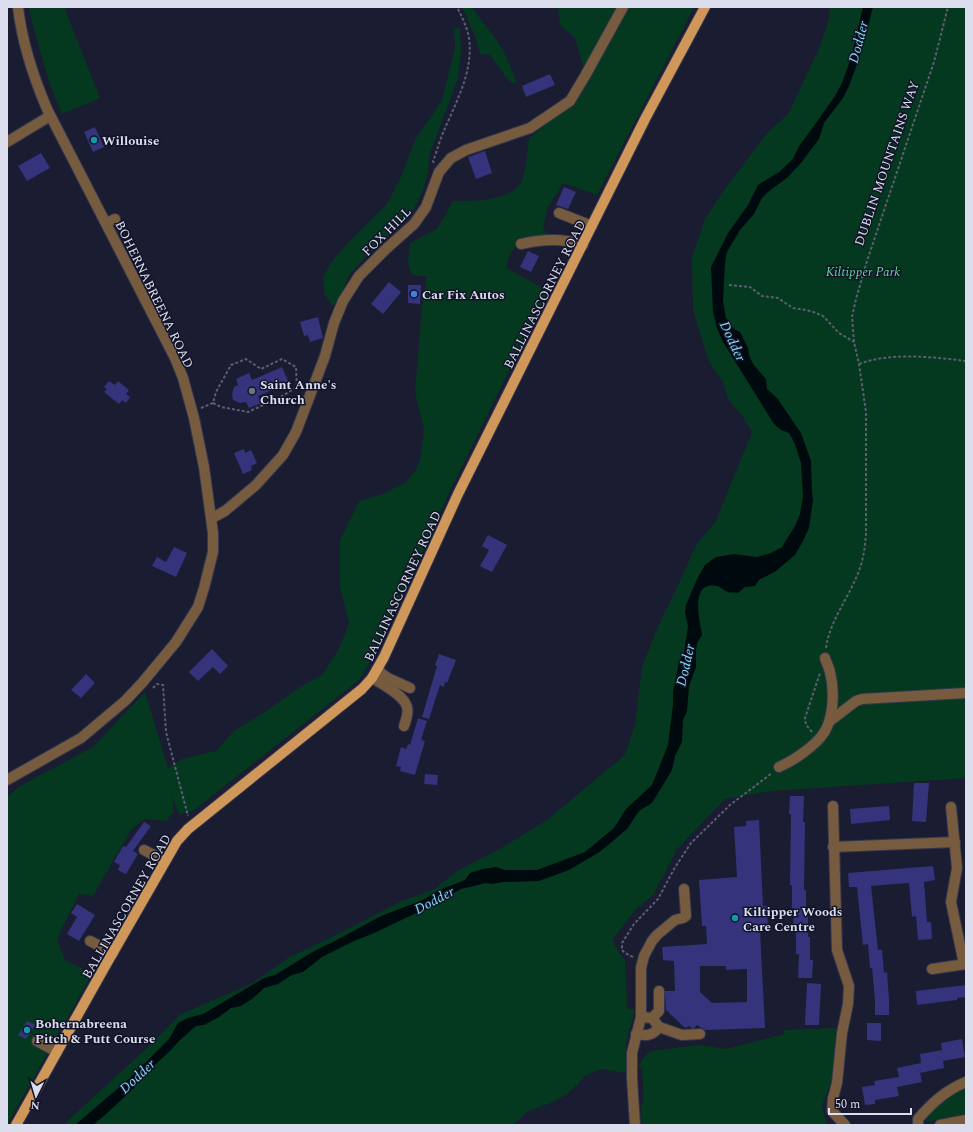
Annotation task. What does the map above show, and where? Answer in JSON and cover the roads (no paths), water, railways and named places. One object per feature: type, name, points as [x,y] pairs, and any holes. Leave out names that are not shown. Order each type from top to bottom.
[{"type":"main road","name":"BALLINASCORNEY ROAD","points":[[16,1125],[177,841],[194,824],[362,689],[375,674],[458,494],[645,119],[705,7]]},
{"type":"street","name":"BOHERNABREENA ROAD","points":[[7,780],[81,738],[125,701],[142,683],[176,642],[198,607],[213,552],[212,518],[204,467],[192,409],[170,338],[106,223],[60,132],[50,116],[38,88],[26,51],[18,7]]},
{"type":"street","name":"FOX HILL","points":[[212,518],[225,510],[256,485],[283,455],[296,432],[325,356],[334,323],[343,301],[359,276],[414,224],[426,206],[439,172],[451,158],[466,150],[530,128],[570,101],[623,7]]},
{"type":"street","points":[[7,142],[50,116]]},
{"type":"street","points":[[559,213],[592,226]]},
{"type":"street","points":[[106,223],[115,219]]},
{"type":"street","points":[[521,244],[536,241],[562,240],[570,241],[583,246]]},
{"type":"street","points":[[824,658],[830,672],[832,703],[830,721]]},
{"type":"street","points":[[375,674],[410,688]]},
{"type":"street","points":[[375,674],[402,698],[407,707],[407,716],[404,726]]},
{"type":"street","points":[[779,767],[794,760],[820,738],[830,721],[862,698],[966,694]]},
{"type":"street","points":[[833,806],[837,950],[849,986],[848,1004],[842,1033],[837,1083],[833,1098],[832,1111],[845,1125]]},
{"type":"street","points":[[932,969],[965,964],[951,902],[957,868],[952,807]]},
{"type":"street","points":[[833,847],[955,842]]},
{"type":"street","points":[[144,850],[165,861]]},
{"type":"street","points":[[635,1125],[632,1053],[641,1018],[641,968],[644,956],[657,935],[675,920],[686,916],[684,889]]},
{"type":"street","points":[[90,941],[113,953]]},
{"type":"street","points":[[641,1018],[652,1018],[659,1011],[659,990]]},
{"type":"street","points":[[652,1018],[659,1027],[682,1035],[700,1034]]},
{"type":"street","points":[[636,1034],[646,1036],[655,1033],[659,1027]]},
{"type":"street","points":[[37,1041],[58,1052]]},
{"type":"street","points":[[918,1125],[918,1118],[933,1103],[953,1088],[966,1082]]},
{"type":"street","points":[[940,1125],[966,1120]]},
{"type":"water","name":"Dodder","points":[[863,7],[873,7],[861,53],[843,98],[824,123],[819,139],[801,163],[788,177],[762,198],[754,214],[740,230],[727,252],[725,263],[723,301],[726,318],[734,329],[740,332],[748,348],[753,364],[766,379],[767,389],[777,398],[801,433],[811,461],[813,500],[809,528],[795,555],[776,571],[759,580],[755,586],[745,587],[738,593],[728,592],[717,586],[708,586],[703,589],[699,595],[698,612],[702,635],[697,643],[696,667],[689,686],[687,711],[683,720],[682,742],[675,756],[672,770],[652,803],[639,811],[627,829],[607,846],[569,870],[539,881],[504,882],[492,884],[486,883],[461,889],[429,907],[322,957],[303,972],[292,975],[278,984],[264,988],[252,999],[241,1006],[231,1008],[219,1017],[204,1025],[196,1026],[147,1072],[133,1089],[93,1125],[75,1125],[130,1078],[169,1039],[178,1023],[188,1018],[203,1014],[264,978],[275,975],[314,951],[381,916],[423,900],[437,891],[465,880],[470,873],[496,867],[505,870],[537,870],[585,852],[614,828],[626,809],[652,785],[668,745],[673,705],[673,692],[679,662],[684,652],[688,626],[685,613],[686,605],[697,579],[705,565],[716,557],[734,554],[757,557],[771,553],[782,547],[795,526],[800,514],[803,496],[801,463],[795,444],[789,433],[781,430],[774,424],[723,342],[717,328],[713,312],[711,267],[728,233],[748,205],[758,185],[779,172],[793,159],[799,146],[835,96],[842,83],[851,58]]},
{"type":"place","name":"Willouise","points":[[94,140]]},
{"type":"place","name":"Car Fix Autos","points":[[414,294]]},
{"type":"place","name":"Saint Anne's Church","points":[[252,391]]},
{"type":"place","name":"Kiltipper Woods Care Centre","points":[[735,918]]},
{"type":"place","name":"Bohernabreena Pitch & Putt Course","points":[[27,1030]]},
{"type":"park label","name":"Kiltipper Park","points":[[863,271]]}]
